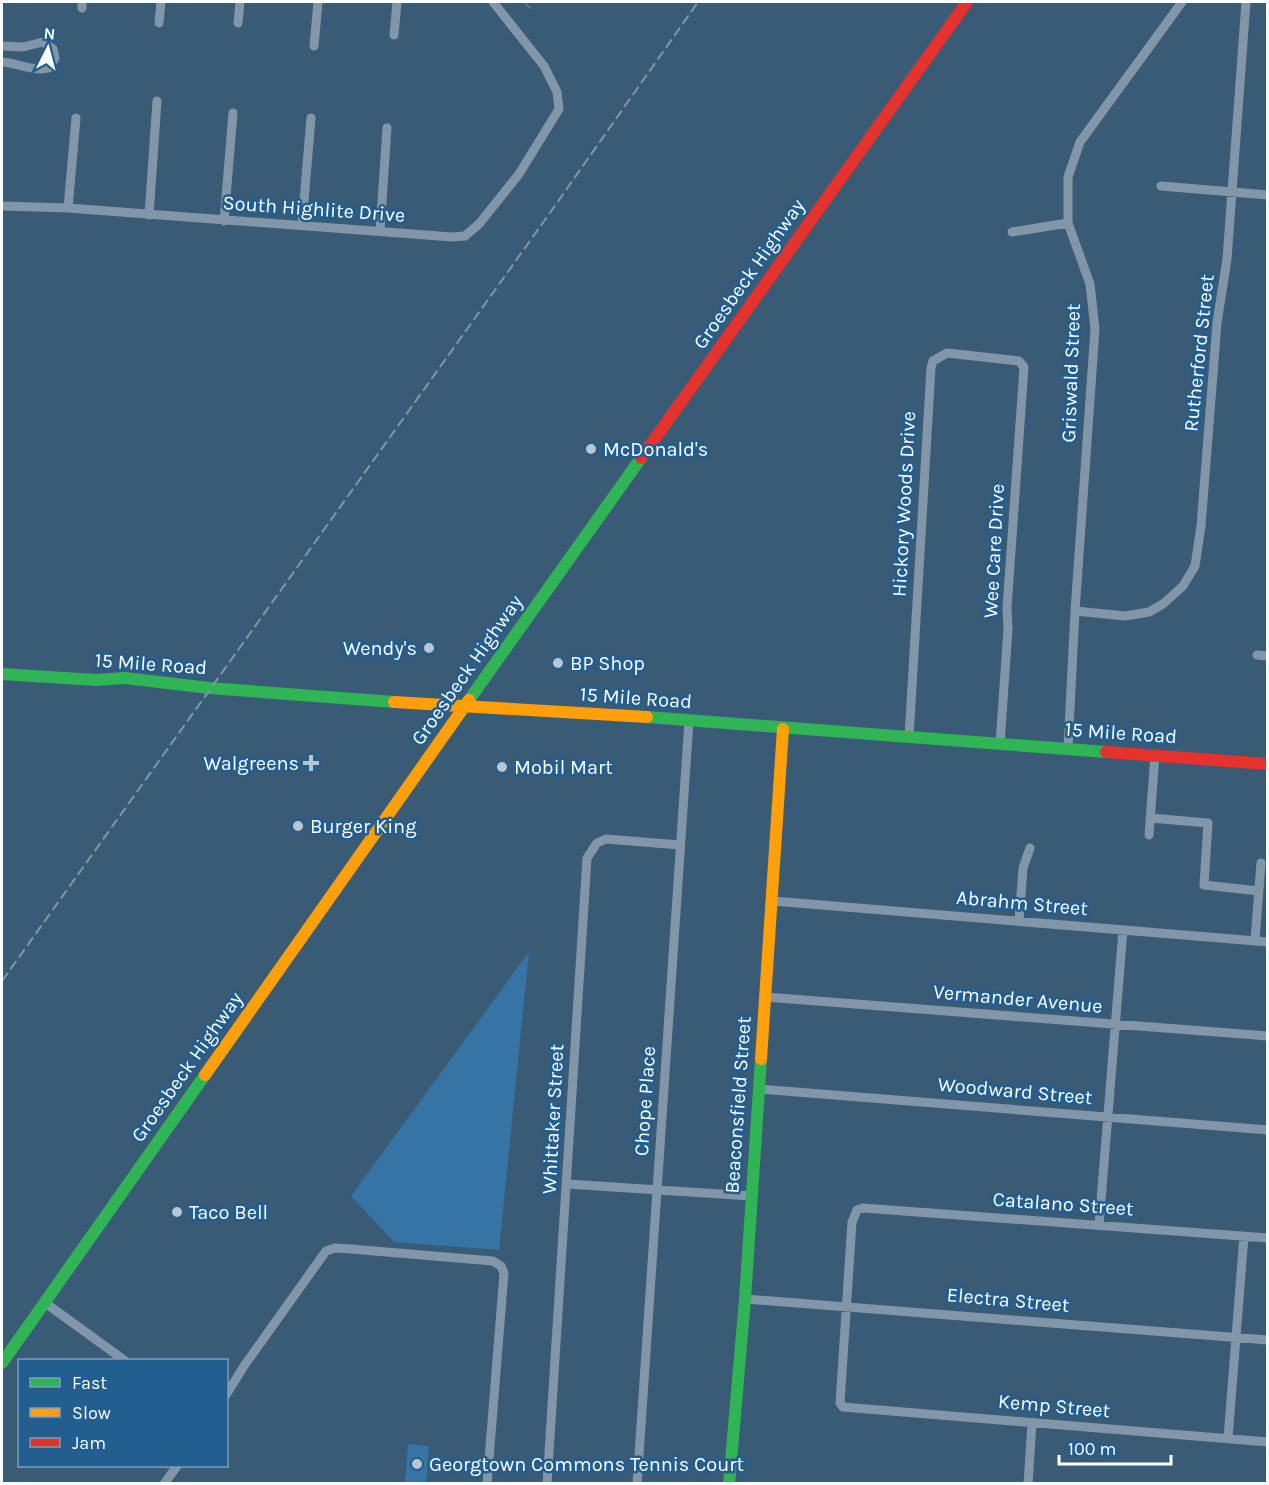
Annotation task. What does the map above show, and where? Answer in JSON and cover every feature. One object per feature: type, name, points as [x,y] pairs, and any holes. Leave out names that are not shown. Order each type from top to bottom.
[{"type":"main road","name":"Groesbeck Highway","points":[[2,1363],[464,707],[967,2]]},
{"type":"main road","name":"15 Mile Road","points":[[2,674],[96,680],[125,678],[209,688],[1268,764]]},
{"type":"main road","name":"Beaconsfield Street","points":[[729,1484],[745,1299],[783,729]]},
{"type":"street","points":[[159,23],[161,2]]},
{"type":"street","points":[[238,23],[240,2]]},
{"type":"street","points":[[314,46],[318,2]]},
{"type":"street","points":[[394,35],[397,2]]},
{"type":"street","name":"South Highlite Drive","points":[[2,206],[68,208],[452,237],[465,236],[479,224],[519,174],[559,109],[558,92],[544,66],[493,2]]},
{"type":"street","name":"Griswald Street","points":[[1068,748],[1095,321],[1090,284],[1068,223],[1068,177],[1080,142],[1182,2]]},
{"type":"street","name":"Rutherford Street","points":[[1075,611],[1125,616],[1149,612],[1163,604],[1183,586],[1195,566],[1201,526],[1216,334],[1227,259],[1246,2]]},
{"type":"street","points":[[2,46],[23,47],[44,42],[53,49],[55,58],[49,68],[39,70],[21,64],[2,62]]},
{"type":"street","points":[[149,215],[157,101]]},
{"type":"street","points":[[224,220],[233,113]]},
{"type":"street","points":[[68,208],[76,118]]},
{"type":"street","points":[[302,225],[310,118]]},
{"type":"street","points":[[380,231],[387,128]]},
{"type":"street","points":[[1161,186],[1268,195]]},
{"type":"street","points":[[1012,232],[1068,223]]},
{"type":"street","name":"Hickory Woods Drive","points":[[909,737],[933,361],[947,353],[1019,361]]},
{"type":"street","name":"Wee Care Drive","points":[[1000,744],[1024,367],[1019,361]]},
{"type":"street","points":[[1257,655],[1268,656]]},
{"type":"street","name":"Chope Place","points":[[637,1484],[689,721]]},
{"type":"street","points":[[1149,835],[1155,755]]},
{"type":"street","points":[[1150,818],[1208,823],[1204,885],[1259,891]]},
{"type":"street","name":"Whittaker Street","points":[[547,1484],[587,858],[597,843],[606,839],[680,845]]},
{"type":"street","points":[[1019,921],[1023,868],[1030,848]]},
{"type":"street","points":[[1255,940],[1261,863]]},
{"type":"street","name":"Abrahm Street","points":[[773,901],[1268,942]]},
{"type":"street","points":[[1099,1225],[1123,930]]},
{"type":"street","name":"Vermander Avenue","points":[[765,997],[1268,1036]]},
{"type":"street","name":"Woodward Street","points":[[760,1089],[1268,1130]]},
{"type":"street","points":[[567,1184],[751,1196]]},
{"type":"street","name":"Catalano Street","points":[[847,1305],[852,1222],[857,1210],[868,1208],[1268,1238]]},
{"type":"street","points":[[1228,1438],[1244,1236]]},
{"type":"street","points":[[228,1392],[326,1251],[335,1248],[493,1261],[501,1266],[504,1273],[488,1484]]},
{"type":"street","name":"Electra Street","points":[[745,1299],[847,1305],[1268,1340]]},
{"type":"street","points":[[44,1302],[123,1359]]},
{"type":"street","name":"Kemp Street","points":[[847,1305],[840,1403],[843,1407],[1268,1442]]},
{"type":"street","points":[[1028,1484],[1032,1423]]},
{"type":"street","points":[[164,1484],[176,1467]]},
{"type":"shaded area","points":[[529,952],[499,1250],[394,1242],[351,1196]]},
{"type":"shaded area","name":"Georgtown Commons Tennis Court","points":[[408,1444],[429,1446],[426,1483],[405,1483]]},
{"type":"waterway","points":[[524,2],[530,8]]},
{"type":"railway","points":[[2,981],[698,2]]},
{"type":"traffic: fast","points":[[469,700],[641,458]]},
{"type":"traffic: fast","points":[[2,674],[96,680],[125,678],[209,688],[394,702]]},
{"type":"traffic: fast","points":[[647,717],[1106,752]]},
{"type":"traffic: fast","points":[[729,1484],[745,1299],[761,1059]]},
{"type":"traffic: fast","points":[[2,1363],[205,1075]]},
{"type":"traffic: slow","points":[[205,1075],[469,700]]},
{"type":"traffic: slow","points":[[394,702],[647,717]]},
{"type":"traffic: slow","points":[[761,1059],[783,729]]},
{"type":"traffic: jam","points":[[641,458],[967,2]]},
{"type":"traffic: jam","points":[[1106,752],[1268,764]]},
{"type":"place","name":"McDonald's","points":[[591,449]]},
{"type":"place","name":"Wendy's","points":[[429,648]]},
{"type":"place","name":"BP Shop","points":[[558,663]]},
{"type":"place","name":"Walgreens","points":[[311,763]]},
{"type":"place","name":"Mobil Mart","points":[[502,767]]},
{"type":"place","name":"Burger King","points":[[298,826]]},
{"type":"place","name":"Taco Bell","points":[[177,1212]]},
{"type":"place","name":"Georgtown Commons Tennis Court","points":[[417,1464]]}]
